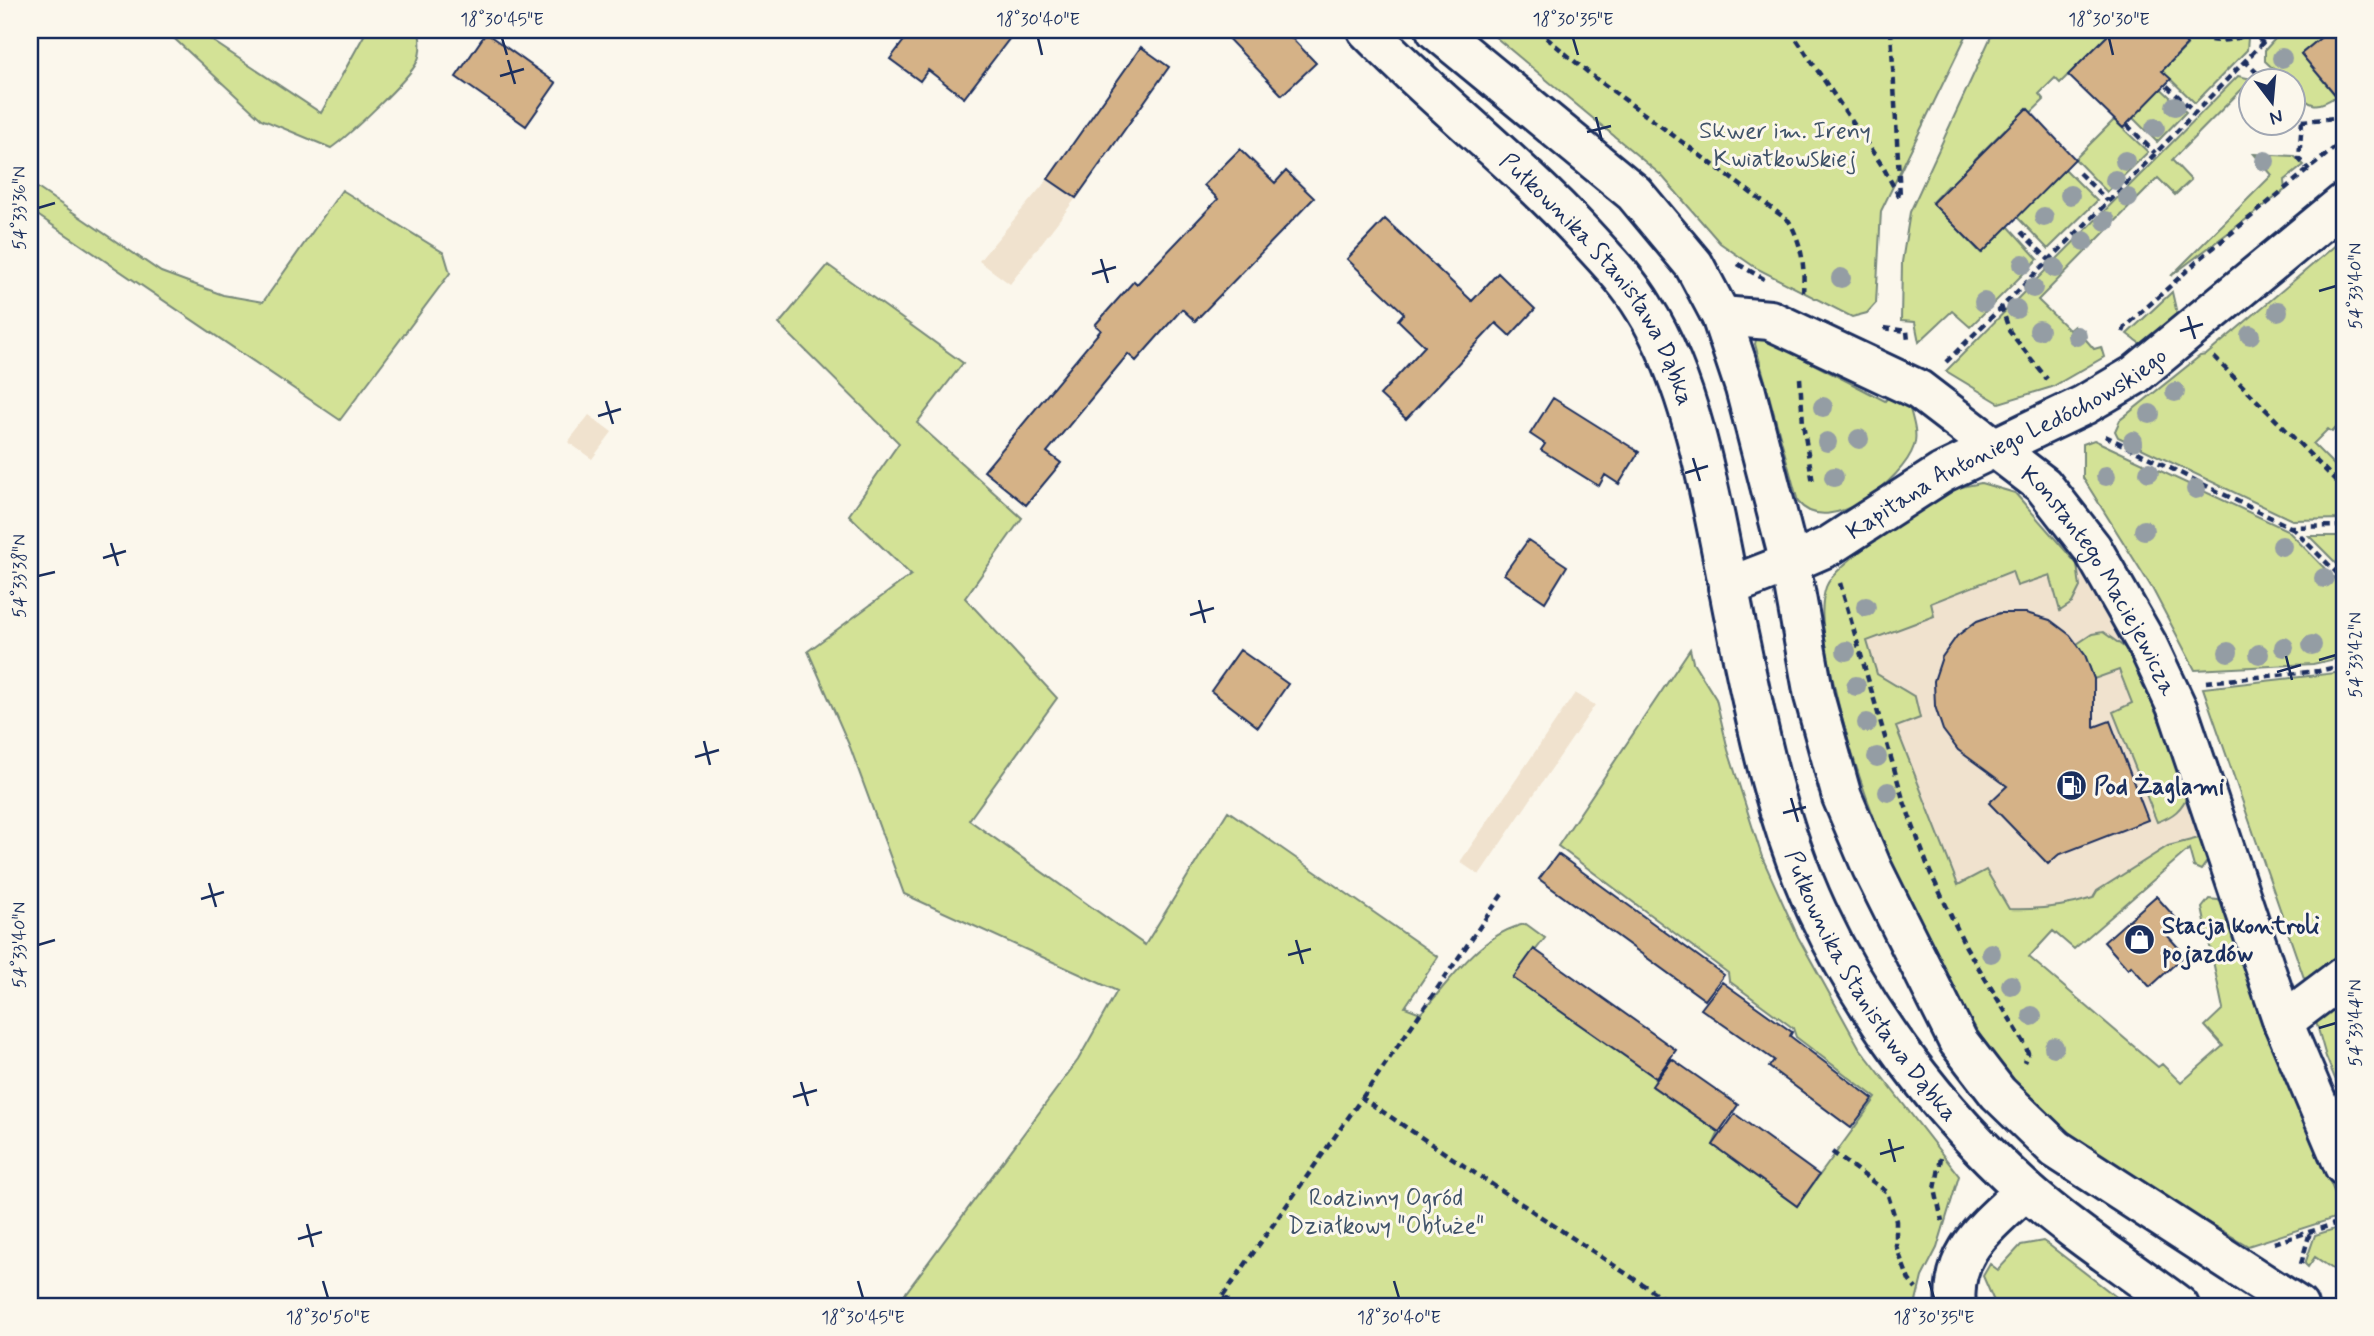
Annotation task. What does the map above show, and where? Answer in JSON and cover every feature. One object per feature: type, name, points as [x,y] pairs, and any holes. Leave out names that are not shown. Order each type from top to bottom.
[{"type":"main road","name":"Pułkownika Stanisława Dąbka","points":[[1367,30],[1403,67],[1540,188],[1609,262],[1644,307],[1668,353],[1692,418],[1763,754],[1786,829],[1817,911],[1870,1004],[1924,1083],[1963,1130],[2025,1190],[2179,1306]]},
{"type":"main road","name":"Pułkownika Stanisława Dąbka","points":[[1436,30],[1634,193],[1694,265],[1721,316],[1745,388],[1790,563],[1814,696],[1842,797],[1928,986],[1958,1041],[1998,1093],[2056,1149],[2298,1306]]},
{"type":"main road","name":"Kapitana Antoniego Ledóchowskiego","points":[[1790,563],[1829,546],[1942,473],[2084,405],[2135,375],[2344,203]]},
{"type":"main road","name":"Konstantego Maciejewicza","points":[[1721,316],[1770,320],[1919,390],[2043,485],[2084,537],[2148,646],[2178,710],[2283,1022],[2344,1166]]},
{"type":"main road","points":[[1728,587],[1790,563]]},
{"type":"main road","points":[[2283,1022],[2344,976]]},
{"type":"main road","points":[[1955,1299],[1958,1264],[1966,1251],[2025,1190],[2056,1149]]},
{"type":"path","points":[[1537,30],[1566,55],[1788,221],[1798,236],[1803,255],[1800,378],[1804,434],[1829,546],[1916,838],[1966,947],[2028,1049],[2020,1069],[1998,1093]]},
{"type":"path","points":[[1790,30],[1883,167],[1900,200],[1891,30]]},
{"type":"path","points":[[2189,30],[2198,37],[2215,41],[2228,41],[2251,31],[2263,43]]},
{"type":"path","points":[[1977,330],[2109,201],[2275,30]]},
{"type":"path","points":[[2244,60],[2250,66]]},
{"type":"path","points":[[2167,86],[2195,112]]},
{"type":"path","points":[[2308,120],[2336,118],[2344,111]]},
{"type":"path","points":[[2127,124],[2155,153]]},
{"type":"path","points":[[2301,136],[2299,159],[2309,170]]},
{"type":"path","points":[[2121,340],[2125,327],[2201,258],[2344,140]]},
{"type":"path","points":[[2079,173],[2109,201]]},
{"type":"path","points":[[2021,232],[2049,260]]},
{"type":"path","points":[[2001,306],[2010,332],[2052,387]]},
{"type":"path","points":[[2208,353],[2234,375],[2344,489]]},
{"type":"path","points":[[2098,427],[2106,436],[2290,527],[2344,580]]},
{"type":"path","points":[[2290,527],[2344,526]]},
{"type":"path","points":[[2194,683],[2319,671],[2344,665]]},
{"type":"path","points":[[1216,1306],[1503,893]]},
{"type":"path","points":[[1362,1098],[1675,1306]]},
{"type":"path","points":[[1963,1130],[1942,1156],[1935,1189],[1937,1208],[1947,1234],[1966,1251]]},
{"type":"path","points":[[1832,1152],[1887,1192],[1896,1221],[1896,1246],[1909,1280],[1920,1293],[1955,1299]]},
{"type":"path","points":[[2274,1243],[2344,1221]]},
{"type":"path","points":[[2299,1269],[2310,1232]]},
{"type":"path","points":[[1223,1297],[1237,1306]]},
{"type":"shaded area","points":[[1048,179],[1076,198],[1010,284],[979,261]]},
{"type":"shaded area","points":[[589,415],[612,432],[592,459],[568,442]]},
{"type":"shaded area","points":[[2077,564],[2100,593],[2147,685],[2203,837],[2168,846],[2097,891],[2093,898],[2035,910],[2009,909],[1959,885],[1896,726],[1903,688],[1877,674],[1867,641],[1934,616],[1931,603],[2013,571],[2050,575],[2061,610],[2080,587]]},
{"type":"shaded area","points":[[1575,693],[1595,705],[1479,875],[1460,862]]},
{"type":"green space","points":[[165,30],[196,30],[321,113],[367,30],[417,30],[420,50],[417,62],[403,81],[331,148],[261,119]]},
{"type":"green space","name":"Skwer im. Ireny Kwiatkowskiej","points":[[1487,30],[1969,30],[1881,211],[1876,303],[1867,313],[1852,317],[1756,268],[1720,243],[1662,176]]},
{"type":"green space","points":[[1994,30],[2113,30],[2060,83],[2055,78],[2039,94],[2044,100],[2010,133],[2005,129],[1975,159],[1980,165],[1953,191],[1947,186],[1932,202],[1981,253],[2008,226],[2038,259],[1970,327],[1952,311],[1919,342],[1915,322],[1901,321],[1902,262],[1910,212]]},
{"type":"green space","points":[[2172,30],[2240,30],[2248,38],[2247,50],[2195,103],[2162,71],[2187,46]]},
{"type":"green space","points":[[2283,30],[2330,30],[2301,54],[2336,96],[2323,103],[2308,102],[2308,66],[2270,66],[2265,61],[2265,50]]},
{"type":"green space","points":[[2238,76],[2238,93],[2172,160],[2191,180],[2175,195],[2158,178],[2038,300],[2069,330],[2074,326],[2094,349],[2101,347],[2104,357],[2052,387],[1999,403],[1946,371]]},
{"type":"green space","points":[[2153,81],[2186,112],[2157,142],[2125,110]]},
{"type":"green space","points":[[2114,120],[2148,152],[2107,192],[2075,159]]},
{"type":"green space","points":[[2254,154],[2294,156],[2304,165],[2284,181],[2285,190],[2171,276],[2272,175]]},
{"type":"green space","points":[[2065,169],[2097,201],[2048,249],[2017,217]]},
{"type":"green space","points":[[30,183],[161,272],[223,295],[263,302],[342,190],[444,253],[450,273],[340,420],[30,210]]},
{"type":"green space","points":[[2344,238],[2344,420],[2332,432],[2328,429],[2313,444],[2344,475],[2344,519],[2292,520],[2118,437],[2115,431],[2120,420],[2200,356],[2206,355]]},
{"type":"green space","name":"Rodzinny Ogród Działkowy \"Obłuże\"","points":[[828,265],[963,363],[917,423],[1022,518],[965,598],[1057,698],[969,820],[1145,945],[1228,811],[1438,957],[1405,1007],[1421,1013],[1481,947],[1510,929],[1526,924],[1545,938],[1514,978],[1656,1078],[1653,1087],[1719,1132],[1713,1145],[1797,1206],[1876,1098],[1796,1037],[1793,1028],[1729,981],[1728,973],[1558,846],[1690,649],[1693,662],[1716,699],[1728,750],[1762,857],[1798,937],[1859,1047],[1959,1176],[1937,1248],[1922,1277],[1915,1306],[896,1306],[1078,1060],[1117,991],[904,894],[850,747],[808,651],[911,575],[849,515],[899,443],[779,324]]},
{"type":"green space","points":[[2172,292],[2178,318],[2142,345],[2127,334]]},
{"type":"green space","points":[[1757,336],[1792,344],[1792,353],[1885,401],[1890,395],[1910,409],[1915,442],[1907,460],[1863,501],[1845,510],[1827,514],[1811,512],[1798,502],[1755,344]]},
{"type":"green space","points":[[2094,440],[2287,530],[2344,588],[2344,657],[2313,664],[2195,670],[2152,588],[2083,478],[2083,444]]},
{"type":"green space","points":[[1981,483],[2015,493],[2077,564],[2080,587],[2072,603],[2060,611],[2050,575],[2017,586],[2012,571],[1931,603],[1934,616],[1867,641],[1877,674],[1915,697],[1920,718],[1896,727],[1958,885],[1986,870],[2009,909],[2062,906],[2093,898],[2097,891],[2168,846],[2203,837],[2208,860],[2201,870],[2194,867],[2189,849],[2074,949],[2053,931],[2029,957],[2158,1067],[2162,1064],[2181,1083],[2223,1046],[2205,1026],[2223,1009],[2202,908],[2209,899],[2224,904],[2267,1032],[2344,1215],[2248,1246],[2127,1175],[2070,1134],[2019,1086],[1980,1036],[1939,962],[1885,846],[1860,780],[1832,676],[1822,608],[1826,587],[1833,576],[1863,549],[1942,496],[1958,488]]},
{"type":"green space","points":[[2309,536],[2344,536],[2344,571]]},
{"type":"green space","points":[[2103,632],[2131,652],[2189,793],[2176,812],[2157,822],[2113,712],[2132,703],[2119,670],[2094,679],[2085,655],[2077,644],[2092,634]]},
{"type":"green space","points":[[2344,672],[2344,890],[2338,895],[2344,903],[2344,965],[2314,981],[2304,978],[2203,688]]},
{"type":"green space","points":[[2344,987],[2344,1100],[2326,1057],[2313,1011]]},
{"type":"green space","points":[[2344,1226],[2344,1291],[2336,1286],[2343,1276],[2315,1257],[2308,1267],[2305,1264],[2315,1235]]},
{"type":"green space","points":[[2043,1241],[2128,1306],[1996,1306],[1983,1276],[1990,1264],[1998,1270],[2021,1245]]},
{"type":"building","points":[[912,30],[1016,30],[964,98],[928,70],[920,81],[890,59]]},
{"type":"building","points":[[1220,30],[1284,30],[1316,63],[1282,95]]},
{"type":"building","points":[[2113,30],[2172,30],[2187,45],[2162,71],[2171,79],[2123,128],[2068,75]]},
{"type":"building","points":[[2330,30],[2344,30],[2344,105],[2301,54]]},
{"type":"building","points":[[486,33],[556,83],[526,126],[456,77]]},
{"type":"building","points":[[1141,47],[1169,67],[1076,198],[1048,179]]},
{"type":"building","points":[[2027,108],[2075,159],[1982,253],[1932,203]]},
{"type":"building","points":[[1240,149],[1275,183],[1286,171],[1314,198],[1195,321],[1182,309],[1136,361],[1128,354],[1047,452],[1061,463],[1026,505],[984,471],[1101,330],[1095,325],[1134,281],[1137,284],[1218,199],[1204,185]]},
{"type":"building","points":[[1385,219],[1472,301],[1498,273],[1535,309],[1510,336],[1496,323],[1406,419],[1380,395],[1425,346],[1398,320],[1404,313],[1347,259]]},
{"type":"building","points":[[1553,398],[1639,452],[1619,484],[1605,475],[1599,486],[1541,450],[1545,444],[1530,434]]},
{"type":"building","points":[[1528,540],[1567,566],[1545,602],[1504,574]]},
{"type":"building","points":[[2000,613],[2026,613],[2050,620],[2070,635],[2085,655],[2094,679],[2094,727],[2110,721],[2148,820],[2058,855],[2048,864],[1989,803],[2007,786],[1958,750],[1943,730],[1935,706],[1934,681],[1942,657],[1957,636],[1977,621]]},
{"type":"building","points":[[1240,650],[1288,684],[1258,727],[1211,691]]},
{"type":"building","points":[[1558,854],[1724,975],[1705,1000],[1539,879]]},
{"type":"building","name":"Stacja kontroli pojazdów","points":[[2156,896],[2180,923],[2167,935],[2185,955],[2150,987],[2131,966],[2128,969],[2104,942]]},
{"type":"building","points":[[1534,949],[1676,1050],[1656,1078],[1513,978]]},
{"type":"building","points":[[1722,982],[1792,1032],[1790,1036],[1873,1099],[1851,1128],[1769,1067],[1774,1060],[1701,1009]]},
{"type":"building","points":[[1672,1059],[1738,1105],[1719,1132],[1652,1086]]},
{"type":"building","points":[[1735,1114],[1819,1175],[1797,1206],[1713,1145]]},
{"type":"place","name":"Pod Żaglami","points":[[2071,786]]},
{"type":"place","name":"Stacja kontroli pojazdów","points":[[2139,939]]}]
